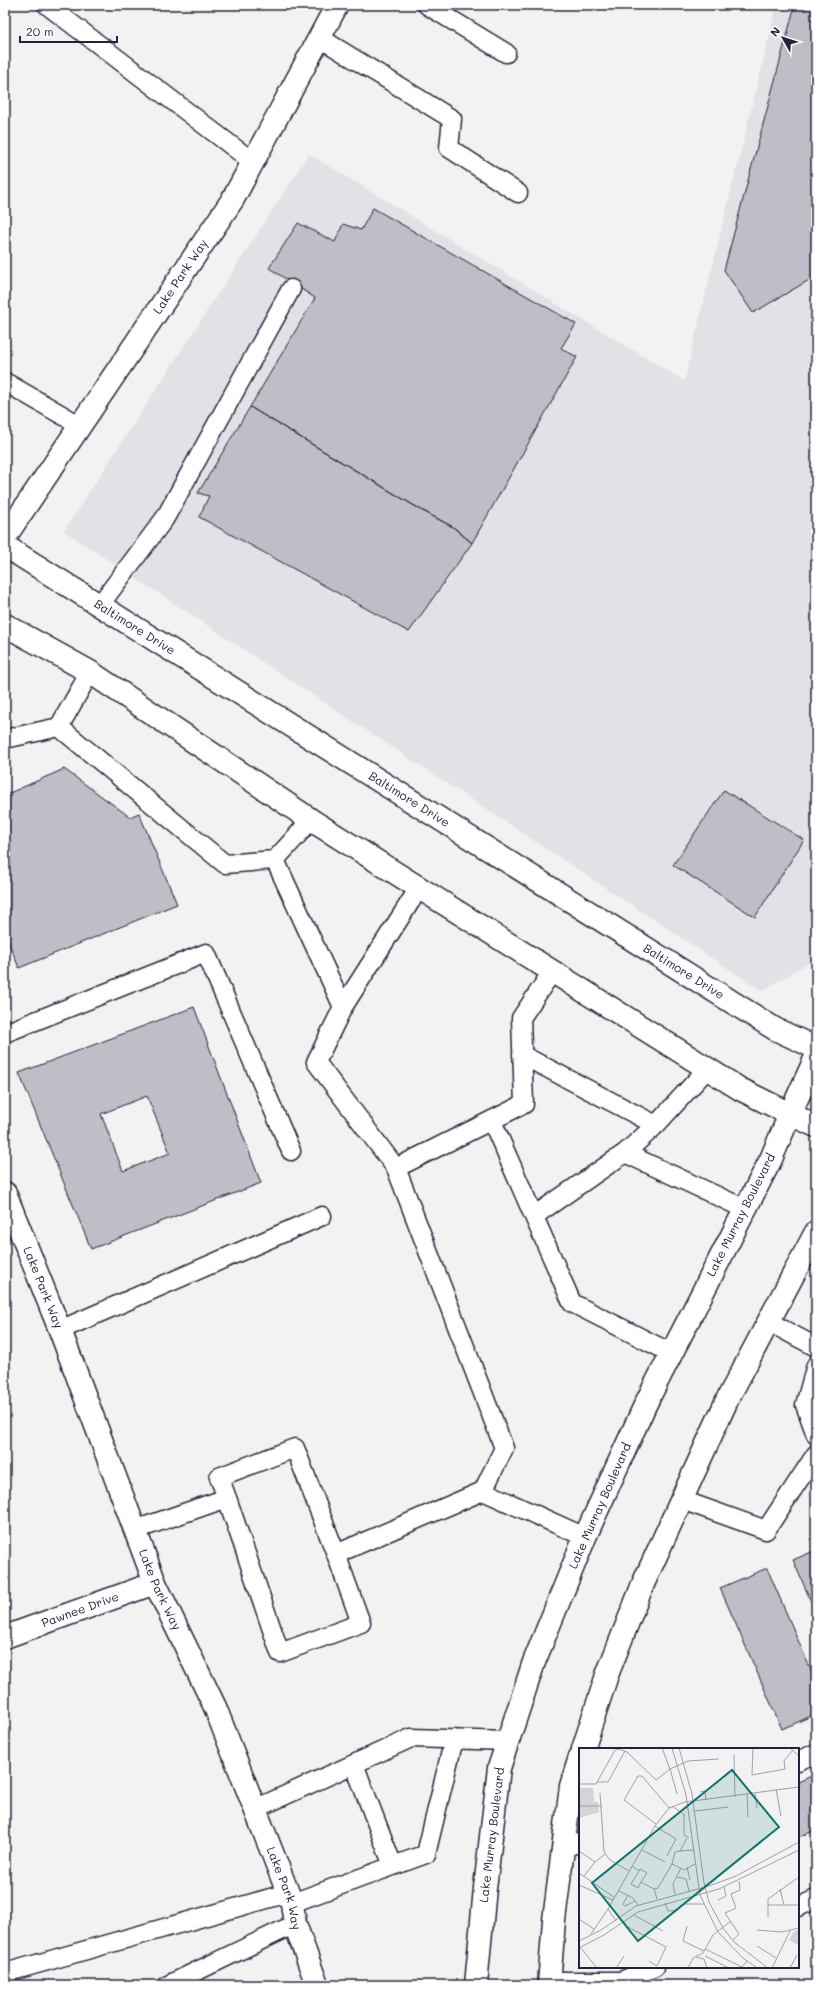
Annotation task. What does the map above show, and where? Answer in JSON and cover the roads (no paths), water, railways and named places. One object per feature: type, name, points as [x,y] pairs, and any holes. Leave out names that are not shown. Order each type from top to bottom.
[{"type":"main road","name":"Lake Park Way","points":[[5,537],[233,199],[337,5]]},
{"type":"main road","name":"Baltimore Drive","points":[[5,546],[775,1029],[816,1048]]},
{"type":"main road","points":[[5,625],[90,672],[311,820],[707,1069],[740,1089],[816,1126]]},
{"type":"main road","name":"Lake Murray Boulevard","points":[[476,1985],[484,1888],[499,1768],[534,1662],[585,1537],[646,1403],[771,1159],[816,1057]]},
{"type":"main road","name":"Lake Park Way","points":[[5,1193],[60,1330],[155,1583],[215,1707],[292,1907],[317,1985]]},
{"type":"main road","points":[[583,1748],[607,1675],[643,1584],[727,1400],[816,1232]]},
{"type":"main road","name":"Pawnee Drive","points":[[5,1637],[155,1583]]},
{"type":"main road","points":[[549,1983],[572,1845],[571,1786],[579,1760]]},
{"type":"lane","points":[[47,5],[253,162]]},
{"type":"lane","points":[[427,5],[506,53]]},
{"type":"lane","points":[[320,38],[452,119],[449,148],[518,192]]},
{"type":"lane","points":[[99,606],[165,518],[291,289]]},
{"type":"lane","points":[[5,382],[81,426]]},
{"type":"lane","points":[[60,728],[90,672]]},
{"type":"lane","points":[[5,739],[60,728]]},
{"type":"lane","points":[[60,728],[225,864],[275,860],[311,820]]},
{"type":"lane","points":[[275,860],[343,1007]]},
{"type":"lane","points":[[336,1554],[483,1492],[504,1448],[396,1168],[316,1062],[343,1007],[419,888]]},
{"type":"lane","points":[[5,1033],[206,953],[291,1151]]},
{"type":"lane","points":[[396,1168],[524,1104],[521,1018],[552,972]]},
{"type":"lane","points":[[522,1055],[656,1125]]},
{"type":"lane","points":[[534,1216],[625,1153],[656,1125],[707,1069]]},
{"type":"lane","points":[[492,1121],[572,1303],[671,1353]]},
{"type":"lane","points":[[625,1153],[745,1210]]},
{"type":"lane","points":[[60,1330],[322,1216]]},
{"type":"lane","points":[[768,1322],[816,1347]]},
{"type":"lane","points":[[816,1365],[806,1405],[816,1435]]},
{"type":"lane","points":[[295,1448],[336,1554],[361,1623],[280,1653],[228,1498],[219,1477],[295,1448]]},
{"type":"lane","points":[[682,1500],[766,1530],[816,1454]]},
{"type":"lane","points":[[483,1492],[585,1537]]},
{"type":"lane","points":[[135,1530],[228,1498]]},
{"type":"lane","points":[[255,1809],[411,1738],[508,1741]]},
{"type":"lane","points":[[5,1973],[292,1907],[426,1854],[454,1739]]},
{"type":"lane","points":[[799,1761],[816,1753]]},
{"type":"lane","points":[[354,1764],[394,1866]]},
{"type":"lane","points":[[799,1907],[816,1899]]},
{"type":"lane","points":[[168,1985],[292,1907]]},
{"type":"lane","points":[[549,1983],[621,1981],[654,1968]]}]
